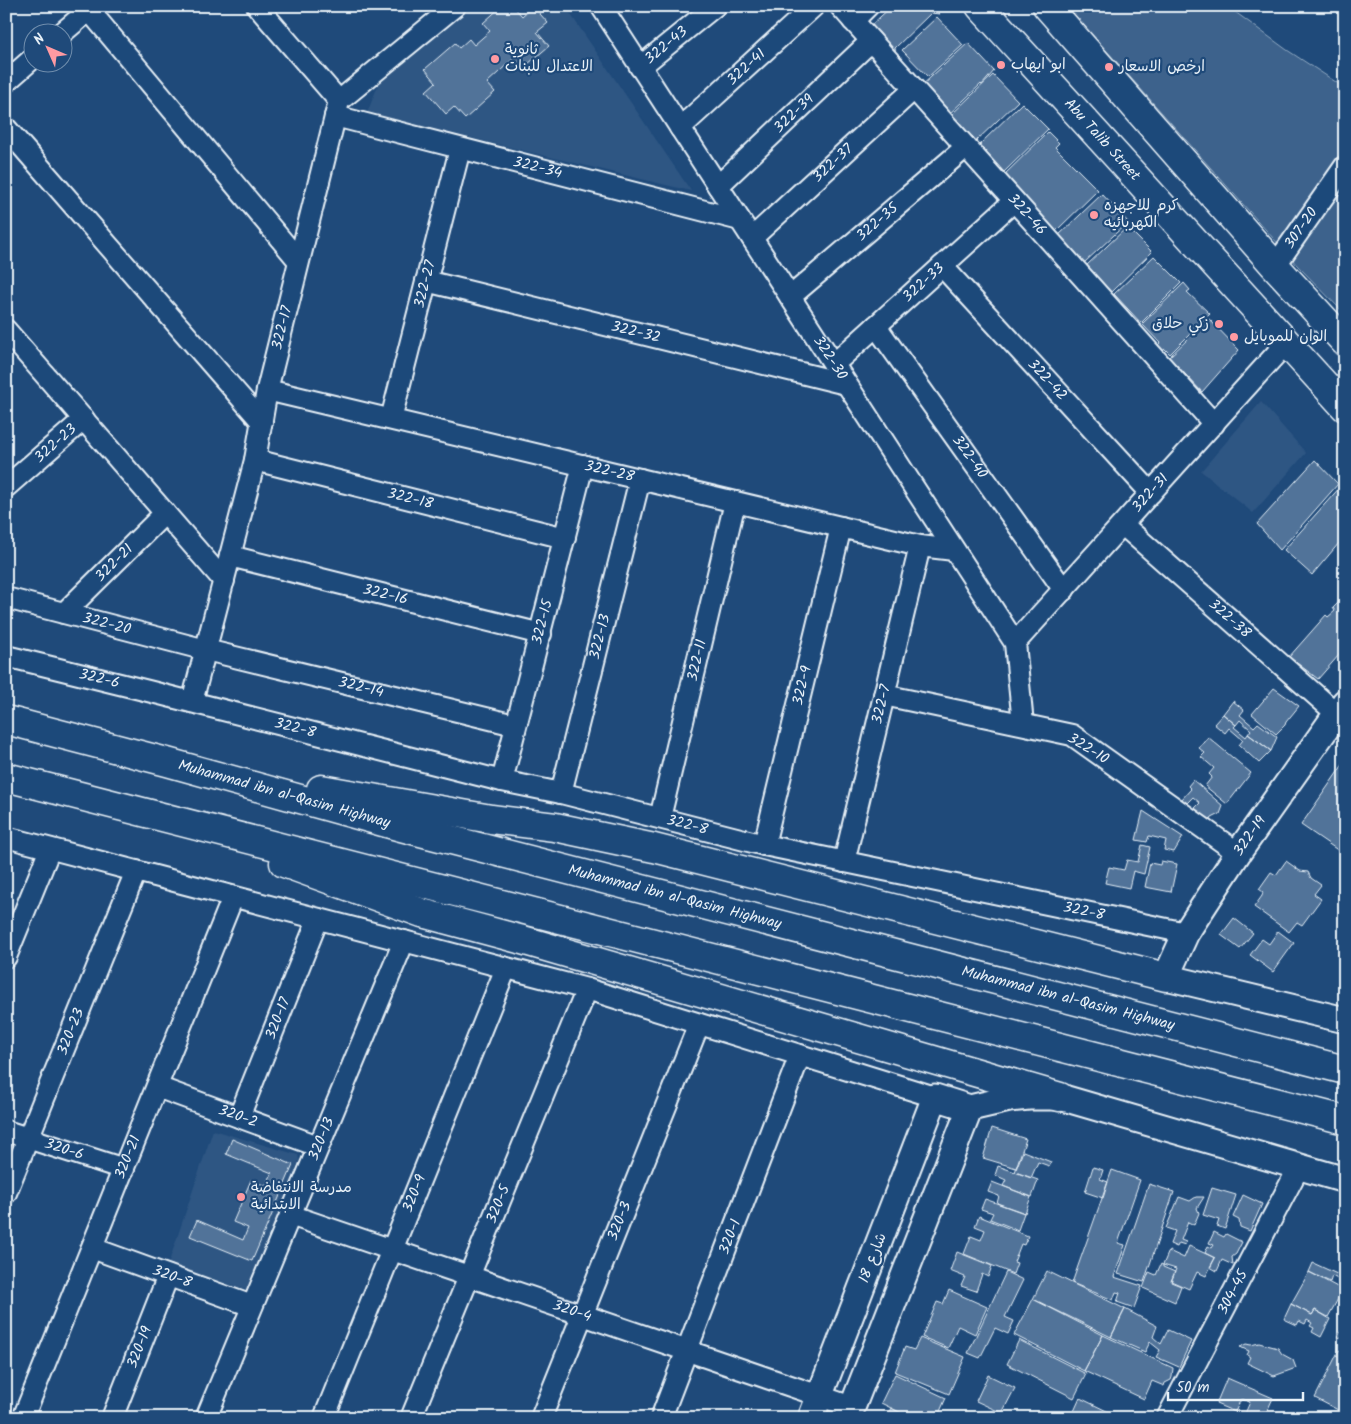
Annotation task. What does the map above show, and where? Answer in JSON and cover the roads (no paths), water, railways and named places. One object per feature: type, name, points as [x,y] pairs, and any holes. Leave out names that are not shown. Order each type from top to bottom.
[{"type":"main road","name":"Abu Talib Street","points":[[980,6],[1345,407]]},
{"type":"main road","points":[[1047,6],[1345,342]]},
{"type":"main road","name":"Muhammad ibn al-Qasim Highway","points":[[6,720],[167,762],[401,827],[1345,1070]]},
{"type":"main road","points":[[167,762],[491,819],[555,827],[636,844],[1166,977]]},
{"type":"main road","points":[[6,777],[1345,1120]]},
{"type":"main road","points":[[134,809],[422,913],[519,938],[1060,1097]]},
{"type":"street","points":[[257,6],[337,108],[446,9]]},
{"type":"street","name":"322-43","points":[[640,67],[715,6]]},
{"type":"street","name":"322-41","points":[[680,128],[814,6]]},
{"type":"street","points":[[846,14],[868,6]]},
{"type":"street","points":[[72,24],[91,8],[298,260]]},
{"type":"street","name":"322-30","points":[[605,8],[640,67],[1015,643],[1023,724]]},
{"type":"street","name":"322-46","points":[[846,14],[1214,424]]},
{"type":"street","name":"322-39","points":[[718,186],[871,41]]},
{"type":"street","points":[[6,82],[22,68]]},
{"type":"street","name":"322-37","points":[[752,238],[914,89]]},
{"type":"street","name":"322-34","points":[[337,108],[460,149],[740,220]]},
{"type":"street","name":"322-17","points":[[192,702],[256,460],[267,390],[337,108]]},
{"type":"street","points":[[6,128],[262,422]]},
{"type":"street","name":"322-35","points":[[790,297],[966,147]]},
{"type":"street","name":"322-27","points":[[392,420],[460,149]]},
{"type":"street","name":"307-20","points":[[1276,266],[1345,166]]},
{"type":"street","name":"322-33","points":[[834,364],[1014,201]]},
{"type":"street","name":"322-42","points":[[942,266],[1151,494]]},
{"type":"street","name":"322-32","points":[[426,281],[846,384]]},
{"type":"street","name":"322-40","points":[[876,326],[1064,590]]},
{"type":"street","points":[[6,330],[224,581]]},
{"type":"street","name":"322-31","points":[[1015,643],[1287,342]]},
{"type":"street","name":"322-28","points":[[267,390],[920,546],[954,550]]},
{"type":"street","name":"322-23","points":[[6,487],[84,419]]},
{"type":"street","name":"322-18","points":[[256,460],[565,538]]},
{"type":"street","name":"322-15","points":[[502,781],[515,725],[541,634],[582,465]]},
{"type":"street","name":"322-13","points":[[561,793],[640,479]]},
{"type":"street","name":"322-11","points":[[660,818],[735,502]]},
{"type":"street","name":"322-21","points":[[64,613],[165,513]]},
{"type":"street","name":"322-38","points":[[1123,525],[1340,708]]},
{"type":"street","name":"322-9","points":[[764,845],[841,527]]},
{"type":"street","name":"322-7","points":[[844,862],[920,546]]},
{"type":"street","name":"322-16","points":[[230,556],[541,634]]},
{"type":"street","name":"322-20","points":[[6,598],[206,650]]},
{"type":"street","name":"322-14","points":[[206,650],[515,725]]},
{"type":"street","name":"322-6","points":[[6,656],[192,702]]},
{"type":"street","name":"322-10","points":[[884,695],[1072,735],[1238,853]]},
{"type":"street","name":"322-8","points":[[192,702],[764,845],[1186,933]]},
{"type":"street","name":"322-19","points":[[1166,977],[1186,933],[1238,853],[1340,708]]},
{"type":"street","points":[[6,838],[586,989],[970,1108],[1009,1099],[1060,1097],[1345,1180]]},
{"type":"street","points":[[6,957],[50,849]]},
{"type":"street","name":"320-23","points":[[6,1193],[136,871]]},
{"type":"street","name":"320-21","points":[[23,1418],[233,897]]},
{"type":"street","name":"320-17","points":[[239,1118],[318,919]]},
{"type":"street","name":"320-13","points":[[206,1418],[404,941]]},
{"type":"street","name":"320-9","points":[[324,1418],[506,968]]},
{"type":"street","points":[[1166,977],[1345,1020]]},
{"type":"street","name":"320-5","points":[[411,1418],[586,989]]},
{"type":"street","name":"320-3","points":[[540,1418],[699,1024]]},
{"type":"street","name":"320-1","points":[[660,1418],[800,1055]]},
{"type":"street","name":"320-2","points":[[156,1087],[318,1146]]},
{"type":"street","name":"شارع 18","points":[[815,1407],[935,1097]]},
{"type":"street","points":[[850,1413],[970,1108]]},
{"type":"street","name":"320-6","points":[[6,1131],[124,1168]]},
{"type":"street","name":"304-45","points":[[1167,1418],[1299,1167]]},
{"type":"street","name":"320-4","points":[[290,1215],[686,1351],[815,1407],[850,1413]]},
{"type":"street","name":"320-8","points":[[92,1248],[252,1306]]},
{"type":"street","name":"320-19","points":[[112,1418],[168,1276]]},
{"type":"place","name":"ثانوية الاعتدال للبنات","points":[[495,59]]},
{"type":"place","name":"ابو ايهاب","points":[[1001,65]]},
{"type":"place","name":"ارخص الاسعار","points":[[1109,67]]},
{"type":"place","name":"كرم للاجهزه الكهربائيه","points":[[1094,215]]},
{"type":"place","name":"زكي حلاق","points":[[1219,324]]},
{"type":"place","name":"الوان للموبايل","points":[[1234,337]]},
{"type":"place","name":"مدرسة الانتفاضة الابتدائية","points":[[241,1197]]}]
